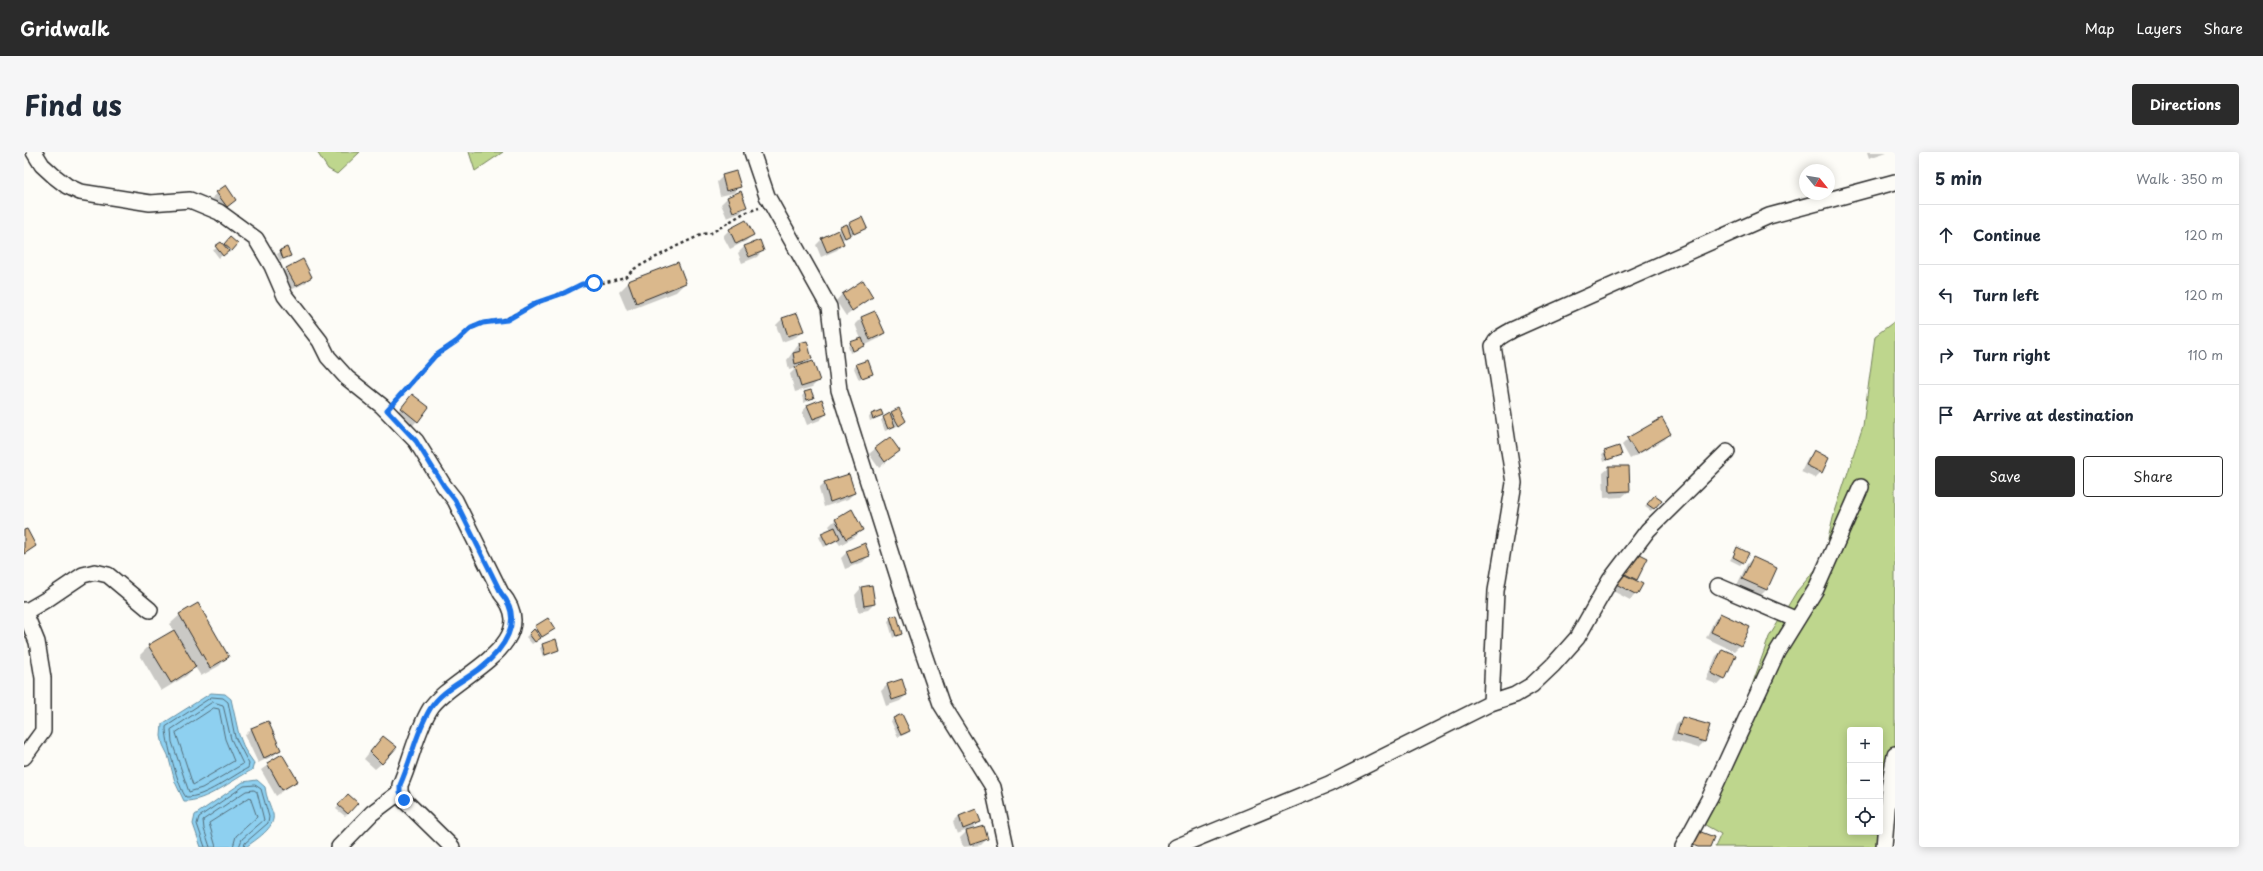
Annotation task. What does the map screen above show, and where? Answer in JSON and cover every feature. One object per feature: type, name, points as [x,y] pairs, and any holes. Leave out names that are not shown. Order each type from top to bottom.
[{"type":"street","points":[[34,152],[42,165],[54,176],[67,186],[80,192],[150,203],[190,200],[219,212],[248,232],[256,239],[266,254],[285,296],[320,341],[328,356],[347,378],[387,410],[416,441],[444,486],[455,500],[501,593],[508,601],[512,617],[512,628],[492,658],[446,692],[430,710],[400,785],[400,792],[404,800],[452,847]]},
{"type":"street","points":[[752,152],[770,202],[829,307],[839,390],[906,605],[941,704],[993,787],[1006,847]]},
{"type":"street","points":[[1491,703],[1496,591],[1514,483],[1493,346],[1498,337],[1769,216],[1895,182]]},
{"type":"street","points":[[1176,847],[1329,784],[1491,703],[1515,695],[1532,685],[1553,665],[1577,638],[1610,580],[1648,530],[1727,452]]},
{"type":"street","points":[[1683,847],[1710,796],[1777,652],[1816,589],[1861,487]]},
{"type":"street","points":[[24,757],[43,731],[43,678],[37,642],[24,611],[49,598],[83,575],[95,572],[108,575],[150,610]]},
{"type":"street","points":[[1718,586],[1797,620]]},
{"type":"street","points":[[1884,847],[1889,787],[1895,754]]},
{"type":"street","points":[[339,847],[372,812],[400,792]]},
{"type":"path","points":[[387,410],[435,356],[457,341],[471,328],[483,323],[507,320],[538,302],[564,293],[582,284],[603,283],[625,276],[634,268],[675,247],[703,234],[711,233],[744,213],[770,202]]},
{"type":"green space","points":[[317,152],[360,152],[337,174],[328,169]]},
{"type":"green space","points":[[469,152],[503,152],[475,171]]},
{"type":"green space","points":[[1895,321],[1895,808],[1879,847],[1715,847],[1721,834],[1693,818],[1743,711],[1769,637],[1797,591],[1823,561],[1833,518],[1863,426],[1875,336]]},
{"type":"water","points":[[211,693],[225,694],[231,699],[239,735],[245,750],[254,763],[252,770],[219,790],[201,798],[184,801],[175,782],[168,755],[163,745],[161,736],[162,724]]},
{"type":"water","points":[[257,780],[265,787],[267,798],[273,814],[273,819],[268,829],[246,847],[201,847],[193,824],[195,815],[243,782]]},
{"type":"building","points":[[736,171],[741,187],[726,191],[722,175]]},
{"type":"building","points":[[226,185],[236,200],[227,207],[216,192]]},
{"type":"building","points":[[741,191],[747,207],[733,212],[727,197]]},
{"type":"building","points":[[862,217],[867,228],[854,234],[849,223]]},
{"type":"building","points":[[746,220],[754,235],[736,244],[729,229]]},
{"type":"building","points":[[847,224],[851,235],[845,238],[840,227]]},
{"type":"building","points":[[838,230],[844,244],[827,252],[821,238]]},
{"type":"building","points":[[230,237],[238,244],[232,251],[224,244]]},
{"type":"building","points":[[760,240],[764,251],[749,257],[744,246]]},
{"type":"building","points":[[221,242],[229,251],[223,256],[215,246]]},
{"type":"building","points":[[287,247],[291,256],[283,259],[280,250]]},
{"type":"building","points":[[303,259],[312,277],[296,286],[286,268]]},
{"type":"building","points":[[678,262],[686,283],[636,303],[628,281]]},
{"type":"building","points":[[863,280],[873,297],[852,311],[842,294]]},
{"type":"building","points":[[875,311],[885,333],[870,340],[861,317]]},
{"type":"building","points":[[797,313],[804,331],[788,336],[782,318]]},
{"type":"building","points":[[862,338],[865,346],[853,351],[850,342]]},
{"type":"building","points":[[807,341],[812,359],[795,364],[793,353],[801,351],[799,343]]},
{"type":"building","points":[[868,360],[873,374],[862,378],[856,364]]},
{"type":"building","points":[[813,361],[820,381],[801,387],[795,367]]},
{"type":"building","points":[[811,390],[814,398],[807,400],[804,392]]},
{"type":"building","points":[[412,394],[429,407],[418,422],[401,408]]},
{"type":"building","points":[[822,399],[827,414],[813,419],[807,405]]},
{"type":"building","points":[[899,408],[906,421],[899,426],[891,412]]},
{"type":"building","points":[[881,410],[883,415],[873,419],[871,414]]},
{"type":"building","points":[[890,413],[895,426],[888,429],[883,417]]},
{"type":"building","points":[[1662,418],[1671,434],[1637,454],[1627,438]]},
{"type":"building","points":[[890,437],[900,451],[885,462],[875,448]]},
{"type":"building","points":[[1619,446],[1622,455],[1607,460],[1604,451]]},
{"type":"building","points":[[1814,450],[1829,458],[1822,473],[1806,465]]},
{"type":"building","points":[[1609,466],[1629,466],[1630,491],[1610,492]]},
{"type":"building","points":[[849,474],[855,493],[830,502],[824,482]]},
{"type":"building","points":[[1655,495],[1662,500],[1654,509],[1647,504]]},
{"type":"building","points":[[852,509],[863,530],[846,539],[835,519]]},
{"type":"building","points":[[835,527],[840,538],[827,545],[821,533]]},
{"type":"building","points":[[27,529],[36,546],[24,554],[24,530]]},
{"type":"building","points":[[865,543],[870,556],[851,563],[846,551]]},
{"type":"building","points":[[1737,547],[1749,553],[1744,563],[1733,557]]},
{"type":"building","points":[[1636,552],[1648,558],[1637,580],[1625,574]]},
{"type":"building","points":[[1753,557],[1777,568],[1767,590],[1742,579]]},
{"type":"building","points":[[1621,573],[1643,584],[1637,595],[1616,584]]},
{"type":"building","points":[[872,585],[875,604],[864,606],[861,587]]},
{"type":"building","points":[[198,603],[229,657],[210,668],[179,614]]},
{"type":"building","points":[[1720,613],[1750,627],[1741,646],[1711,632]]},
{"type":"building","points":[[897,615],[902,634],[896,636],[890,617]]},
{"type":"building","points":[[548,618],[555,629],[542,637],[535,626]]},
{"type":"building","points":[[534,629],[541,638],[535,642],[529,634]]},
{"type":"building","points":[[174,630],[196,667],[171,683],[148,645]]},
{"type":"building","points":[[556,639],[559,650],[545,655],[542,644]]},
{"type":"building","points":[[1722,649],[1736,655],[1725,680],[1711,673]]},
{"type":"building","points":[[902,679],[907,695],[892,700],[887,684]]},
{"type":"building","points":[[902,714],[910,731],[901,735],[893,718]]},
{"type":"building","points":[[1682,717],[1710,725],[1705,742],[1677,734]]},
{"type":"building","points":[[268,721],[281,750],[264,758],[251,728]]},
{"type":"building","points":[[383,736],[397,747],[382,764],[370,752]]},
{"type":"building","points":[[282,754],[298,781],[282,790],[267,763]]},
{"type":"building","points":[[348,794],[358,803],[348,814],[338,805]]},
{"type":"building","points":[[976,809],[981,822],[963,829],[959,816]]},
{"type":"building","points":[[984,826],[988,839],[970,845],[966,831]]},
{"type":"building","points":[[1696,830],[1714,837],[1710,847],[1698,847],[1690,844]]},
{"type":"route","points":[[404,800],[400,792],[400,785],[430,710],[440,696],[479,669],[492,658],[512,628],[512,617],[508,601],[501,593],[455,500],[444,486],[416,441],[387,410],[435,356],[457,341],[471,328],[483,323],[507,320],[538,302],[564,293],[582,284],[594,283]]}]
